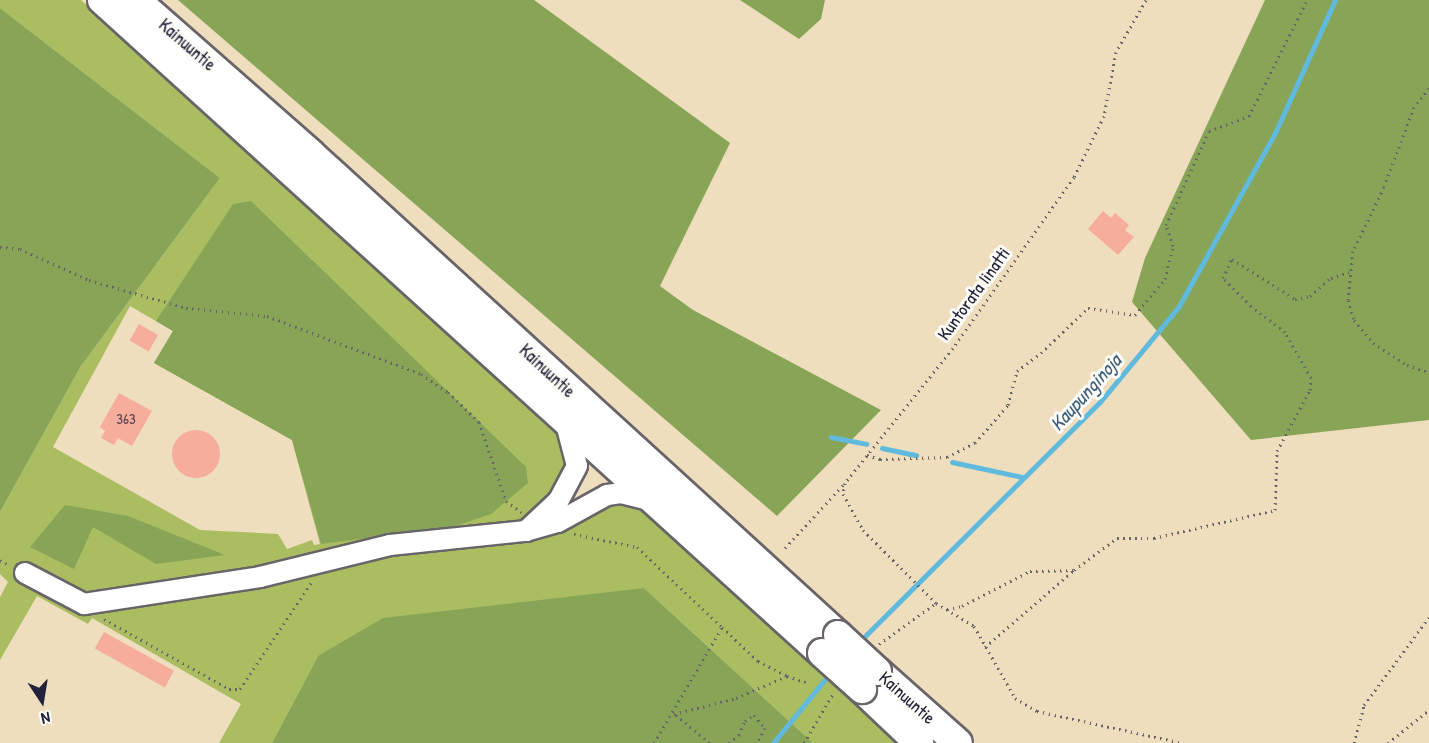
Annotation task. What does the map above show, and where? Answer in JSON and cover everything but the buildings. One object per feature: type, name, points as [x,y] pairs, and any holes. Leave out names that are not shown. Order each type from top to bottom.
[{"type":"highway","name":"Kainuuntie","points":[[102,0],[657,501],[830,644]]},
{"type":"highway","name":"Kainuuntie","points":[[136,0],[311,154],[869,680],[958,743]]},
{"type":"highway","name":"Kainuuntie","points":[[869,680],[920,743]]},
{"type":"lane","points":[[535,526],[558,501],[577,466],[564,418]]},
{"type":"lane","points":[[25,573],[84,604],[324,564],[390,545],[535,526],[608,495],[621,493],[657,501]]},
{"type":"path","name":"Kuntorata Iinatti","points":[[785,548],[845,483],[953,348],[1074,177],[1093,145],[1104,116],[1116,52],[1146,0]]},
{"type":"path","points":[[867,455],[880,459],[947,457],[975,443],[1008,405],[1017,371],[1041,353],[1088,308],[1135,315],[1165,279],[1173,246],[1166,225],[1209,131],[1249,116],[1307,0]]},
{"type":"path","points":[[1429,88],[1413,107],[1384,187],[1353,250],[1348,300],[1354,320],[1373,343],[1407,365],[1429,372]]},
{"type":"path","points":[[0,247],[20,249],[89,280],[186,308],[267,316],[421,374],[448,392],[479,422],[506,501],[535,526],[637,547],[758,661],[786,676],[806,682]]},
{"type":"path","points":[[985,648],[1074,570],[1117,538],[1154,538],[1275,510],[1277,452],[1310,390],[1311,378],[1285,332],[1251,306],[1223,278],[1232,259],[1295,299],[1310,296],[1331,278],[1349,272]]},
{"type":"path","points":[[845,483],[844,502],[853,518],[936,603],[974,626],[1015,698],[1037,711],[1182,743]]},
{"type":"path","points":[[84,604],[106,621],[229,689],[240,689],[324,564]]},
{"type":"path","points":[[945,609],[962,606],[1029,571],[1074,570]]},
{"type":"path","points":[[1354,743],[1364,705],[1429,617]]},
{"type":"path","points":[[654,743],[674,714],[722,627]]},
{"type":"path","points":[[674,714],[736,698],[786,676]]},
{"type":"path","points":[[804,743],[830,700]]},
{"type":"path","points":[[1388,743],[1429,710]]},
{"type":"path","points":[[674,714],[710,743]]},
{"type":"path","points":[[729,743],[739,735],[745,721],[754,715],[765,728],[757,743]]},
{"type":"green space","points":[[0,0],[81,0],[553,422],[565,443],[567,461],[551,498],[518,522],[524,537],[606,506],[631,504],[675,536],[900,743],[813,743],[644,588],[318,656],[272,743],[219,743],[241,704],[92,618],[88,624],[37,596],[0,660],[0,597],[8,582],[0,574],[0,512],[81,366],[220,178],[0,8]],"holes":[[[130,306],[173,331],[154,363],[292,440],[320,544],[314,545],[312,540],[287,549],[278,534],[200,530],[53,447]]]},
{"type":"green space","points":[[178,0],[534,0],[730,143],[660,286],[693,310],[881,410],[777,516]]},
{"type":"green space","points":[[740,0],[825,0],[821,19],[799,39]]},
{"type":"green space","points":[[1265,0],[1429,0],[1429,420],[1251,440],[1132,302],[1145,258]]},
{"type":"green space","points":[[0,8],[220,178],[81,366],[0,512]]},
{"type":"green space","points":[[251,201],[526,467],[528,483],[491,514],[453,527],[321,544],[292,440],[154,363],[173,331],[156,321],[233,204]]},
{"type":"green space","points":[[65,505],[128,516],[225,555],[156,564],[93,527],[74,569],[30,547]]},
{"type":"green space","points":[[644,588],[813,743],[272,743],[318,656],[383,618]]},
{"type":"waterway","name":"Kaupunginoja","points":[[859,642],[1100,402],[1179,306],[1275,133],[1335,0]]},
{"type":"waterway","points":[[831,437],[866,444]]},
{"type":"waterway","points":[[882,448],[916,455]]},
{"type":"waterway","points":[[952,462],[1022,477]]},
{"type":"waterway","name":"Kaupunginoja","points":[[773,743],[830,673]]}]
